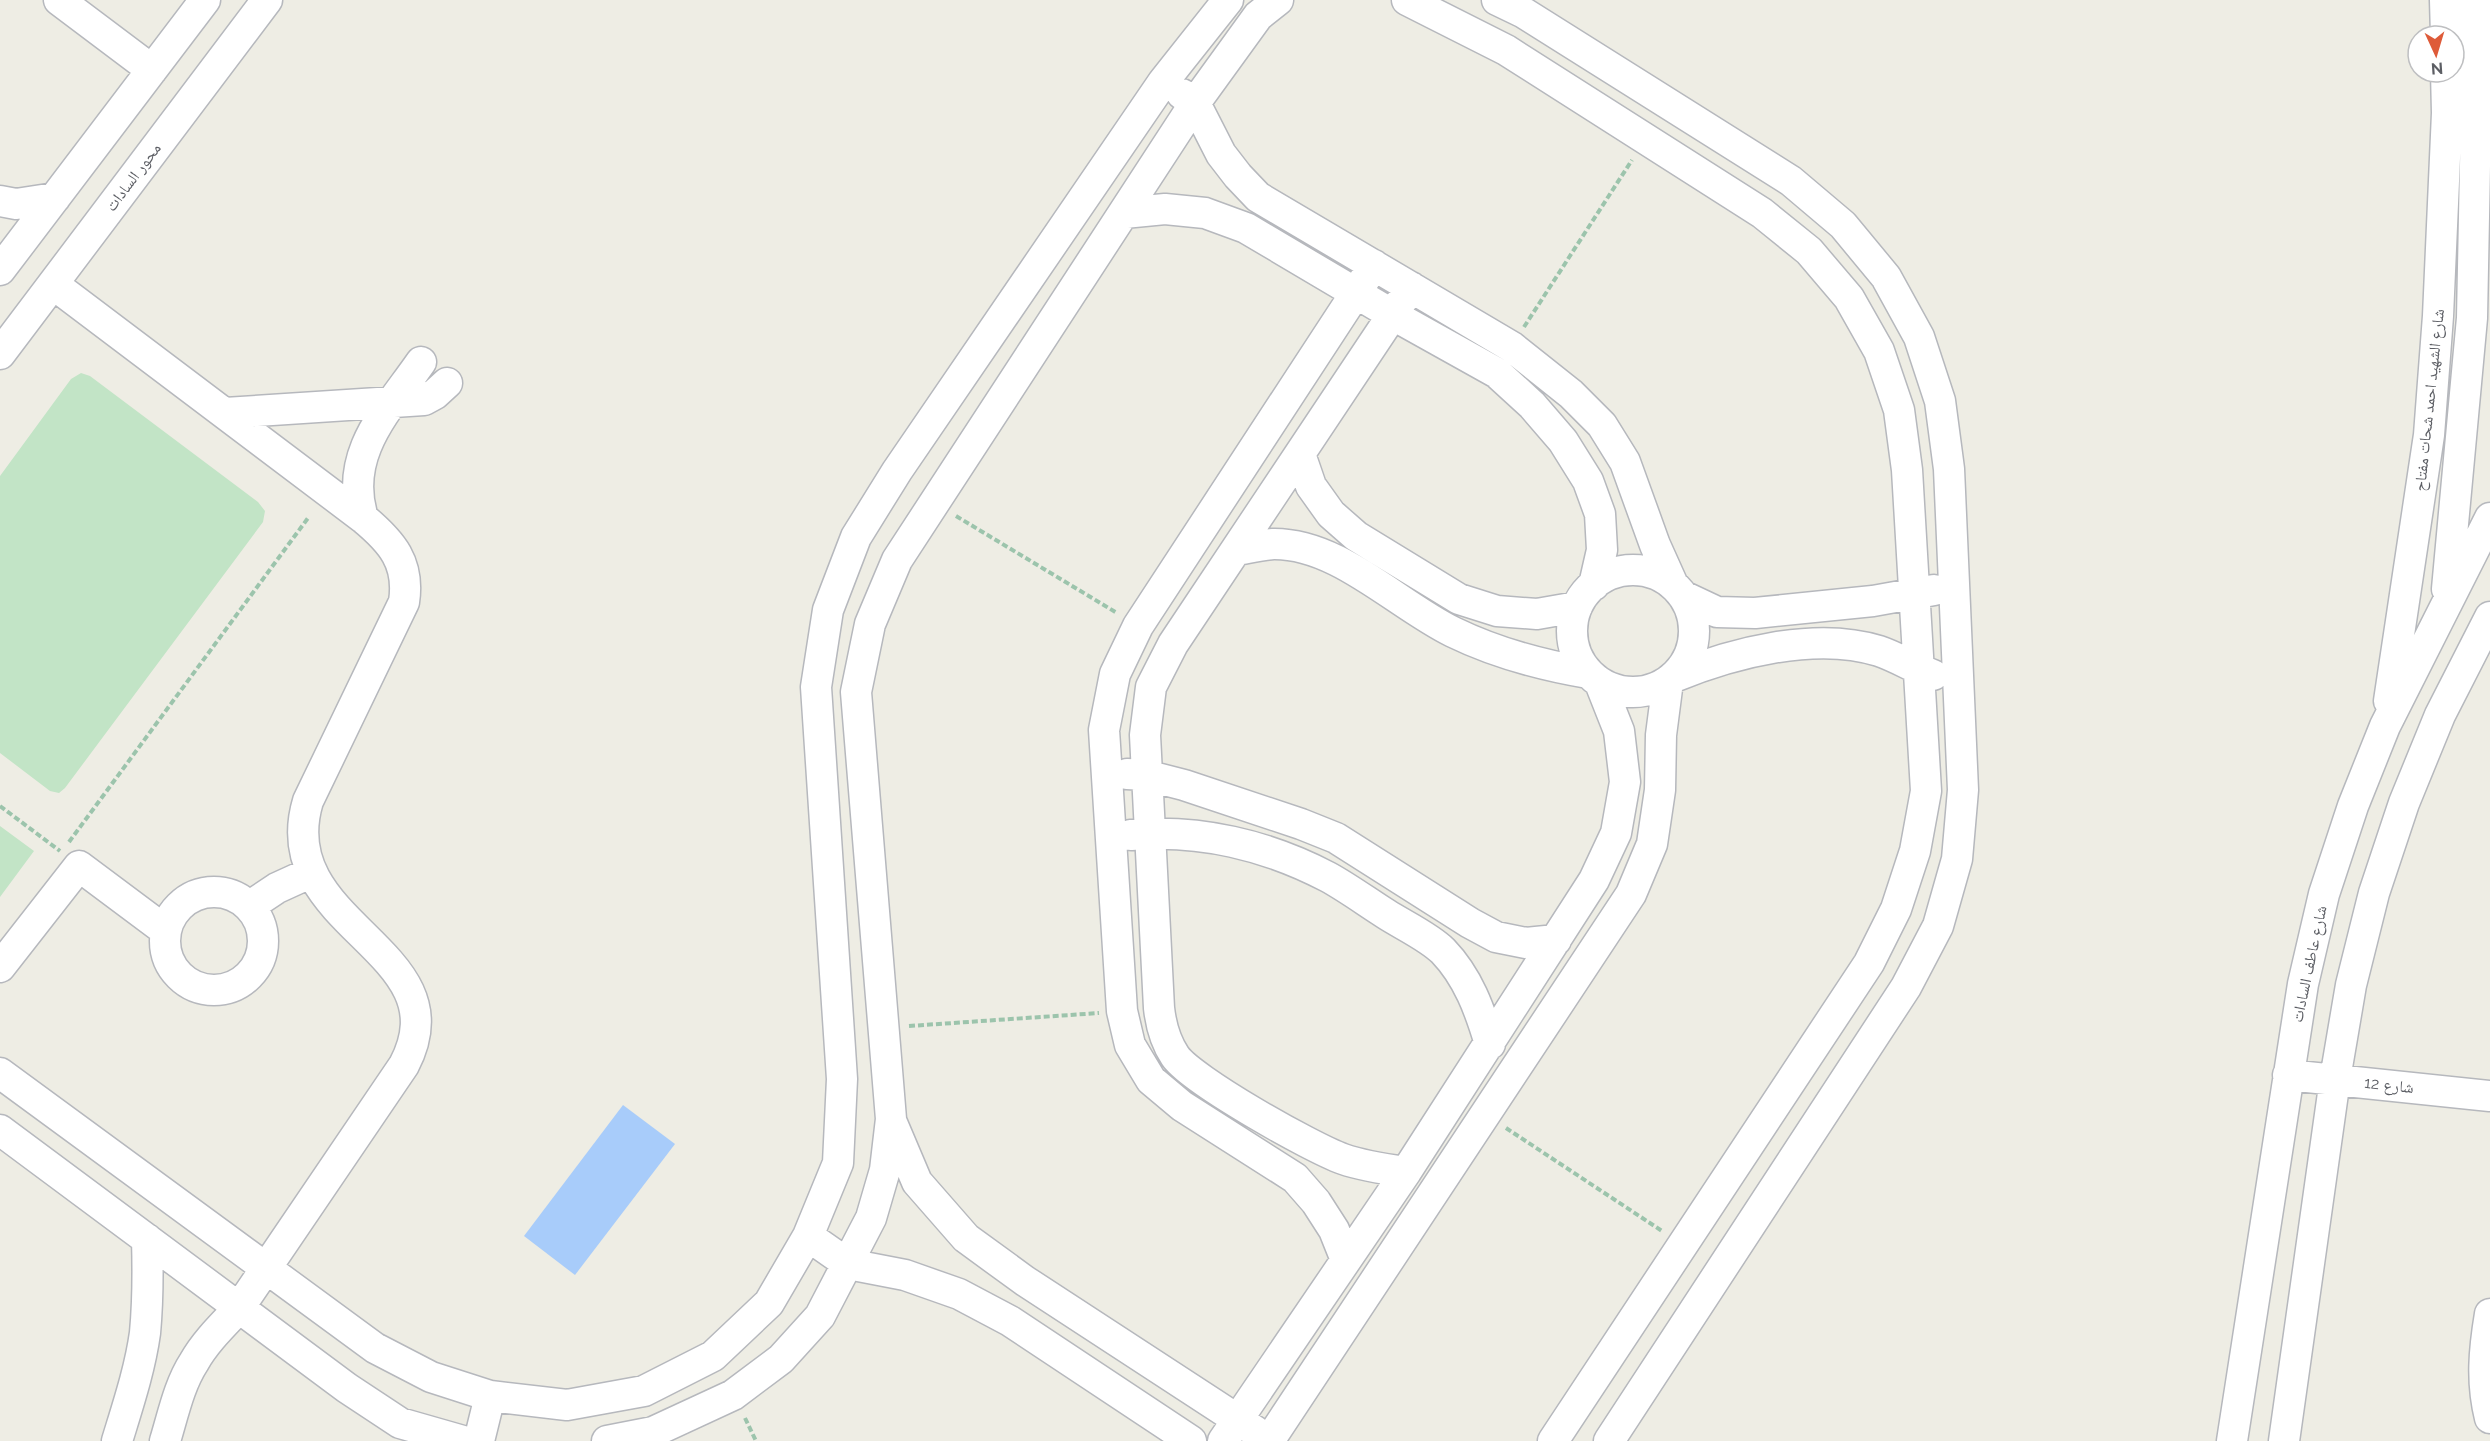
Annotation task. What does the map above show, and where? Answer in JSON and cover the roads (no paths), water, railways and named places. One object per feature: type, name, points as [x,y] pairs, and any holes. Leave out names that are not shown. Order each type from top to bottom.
[{"type":"street","points":[[59,0],[152,70]]},
{"type":"street","points":[[0,270],[205,0]]},
{"type":"street","name":"محور السادات","points":[[0,354],[267,0]]},
{"type":"street","points":[[0,1073],[375,1348],[430,1377],[490,1396],[567,1405],[644,1391],[713,1356],[769,1303],[808,1236],[838,1163],[842,1079],[816,687],[828,610],[856,537],[897,471],[1163,82],[1228,0]]},
{"type":"street","points":[[607,1441],[653,1432],[733,1395],[781,1359],[820,1316],[871,1218],[882,1179],[891,1119],[856,692],[870,624],[897,560],[1195,103],[1258,16],[1278,0]]},
{"type":"street","points":[[1407,0],[1506,50],[1762,213],[1809,251],[1849,298],[1879,351],[1899,410],[1907,470],[1926,791],[1915,851],[1896,909],[1869,963],[1553,1441]]},
{"type":"street","points":[[1497,0],[1524,13],[1791,181],[1843,225],[1886,278],[1919,337],[1940,401],[1949,469],[1963,790],[1957,859],[1938,926],[1906,987],[1609,1441]]},
{"type":"street","points":[[2445,0],[2446,24]]},
{"type":"street","name":"شارع الشهيد احمد شحات مفتاح","points":[[2445,610],[2481,321],[2475,0]]},
{"type":"street","points":[[891,1119],[917,1182],[966,1238],[1231,1430],[1269,1441],[1631,894],[1652,844],[1660,790],[1661,735],[1671,679],[1688,659],[1694,638],[1692,616],[1654,545],[1625,462],[1602,425],[1571,393],[1512,346],[1258,197],[1221,154],[1195,103],[1163,82]]},
{"type":"street","name":"شارع الشهيد احمد شحات مفتاح","points":[[2385,726],[2429,435],[2438,316],[2446,84]]},
{"type":"street","points":[[0,201],[16,204],[55,198]]},
{"type":"street","points":[[1124,213],[1165,209],[1205,213],[1246,228],[1393,315],[1497,373],[1532,405],[1563,441],[1588,481],[1600,514],[1602,550],[1572,630],[1576,653],[1594,678],[1620,731],[1625,782],[1616,833],[1594,880],[1406,1172],[1231,1430]]},
{"type":"street","points":[[1346,1260],[1328,1221],[1316,1202],[1295,1178],[1182,1106],[1151,1080],[1130,1045],[1122,1011],[1104,730],[1115,674],[1138,626],[1374,265]]},
{"type":"street","points":[[53,284],[363,518],[390,544],[405,574],[404,602],[308,801],[303,816],[303,833],[305,853],[312,872],[333,905],[402,976],[413,1000],[417,1026],[413,1046],[404,1065],[239,1308],[212,1335],[193,1363],[179,1395],[165,1441]]},
{"type":"street","points":[[1406,1172],[1373,1167],[1341,1158],[1311,1144],[1198,1078],[1175,1057],[1161,1030],[1144,735],[1151,687],[1173,644],[1411,287]]},
{"type":"street","points":[[2438,316],[2481,321]]},
{"type":"street","points":[[363,518],[358,494],[360,459],[375,427],[421,362]]},
{"type":"street","points":[[225,413],[392,404],[430,398],[447,383]]},
{"type":"street","points":[[1300,454],[1311,486],[1331,514],[1356,536],[1459,599],[1497,611],[1537,614],[1585,596],[1612,574],[1634,571],[1654,574],[1678,591],[1717,612],[1755,613],[1831,606],[1954,586]]},
{"type":"street","name":"شارع عاطف السادات","points":[[2232,1441],[2303,984],[2324,894],[2353,806],[2385,726],[2490,518]]},
{"type":"street","points":[[1236,550],[1273,544],[1310,549],[1344,565],[1450,631],[1486,647],[1541,665],[1594,678],[1617,690],[1634,692],[1652,689],[1715,660],[1758,650],[1835,643],[1878,651],[1918,670],[1959,683]]},
{"type":"street","points":[[2284,1441],[2335,1079],[2354,974],[2374,893],[2404,803],[2440,716],[2490,617]]},
{"type":"street","points":[[1106,772],[1145,775],[1262,810],[1336,838],[1496,937],[1526,943],[1556,940]]},
{"type":"street","points":[[1112,836],[1181,833],[1212,837],[1272,852],[1329,877],[1442,950],[1464,978],[1480,1010],[1490,1044]]},
{"type":"street","points":[[0,967],[80,866],[166,931]]},
{"type":"street","points":[[250,906],[277,888],[312,872]]},
{"type":"street","points":[[206,892],[229,894],[250,906],[259,919],[264,934],[263,950],[258,965],[247,977],[234,986],[217,990],[201,988],[186,981],[174,969],[166,955],[168,922],[177,908],[190,897],[206,892]]},
{"type":"street","name":"شارع 12","points":[[2288,1075],[2490,1096]]},
{"type":"street","points":[[0,1130],[348,1388],[400,1432],[463,1441]]},
{"type":"street","points":[[808,1236],[848,1263],[905,1275],[959,1294],[1010,1321],[1191,1441]]},
{"type":"street","points":[[117,1441],[136,1378],[145,1334],[148,1289],[147,1239]]},
{"type":"street","points":[[2490,1314],[2483,1352],[2484,1393],[2490,1418]]},
{"type":"street","points":[[479,1441],[490,1396]]},
{"type":"street","points":[[2288,1407],[2299,1441]]},
{"type":"water","points":[[623,1105],[675,1144],[575,1275],[524,1236]]}]
